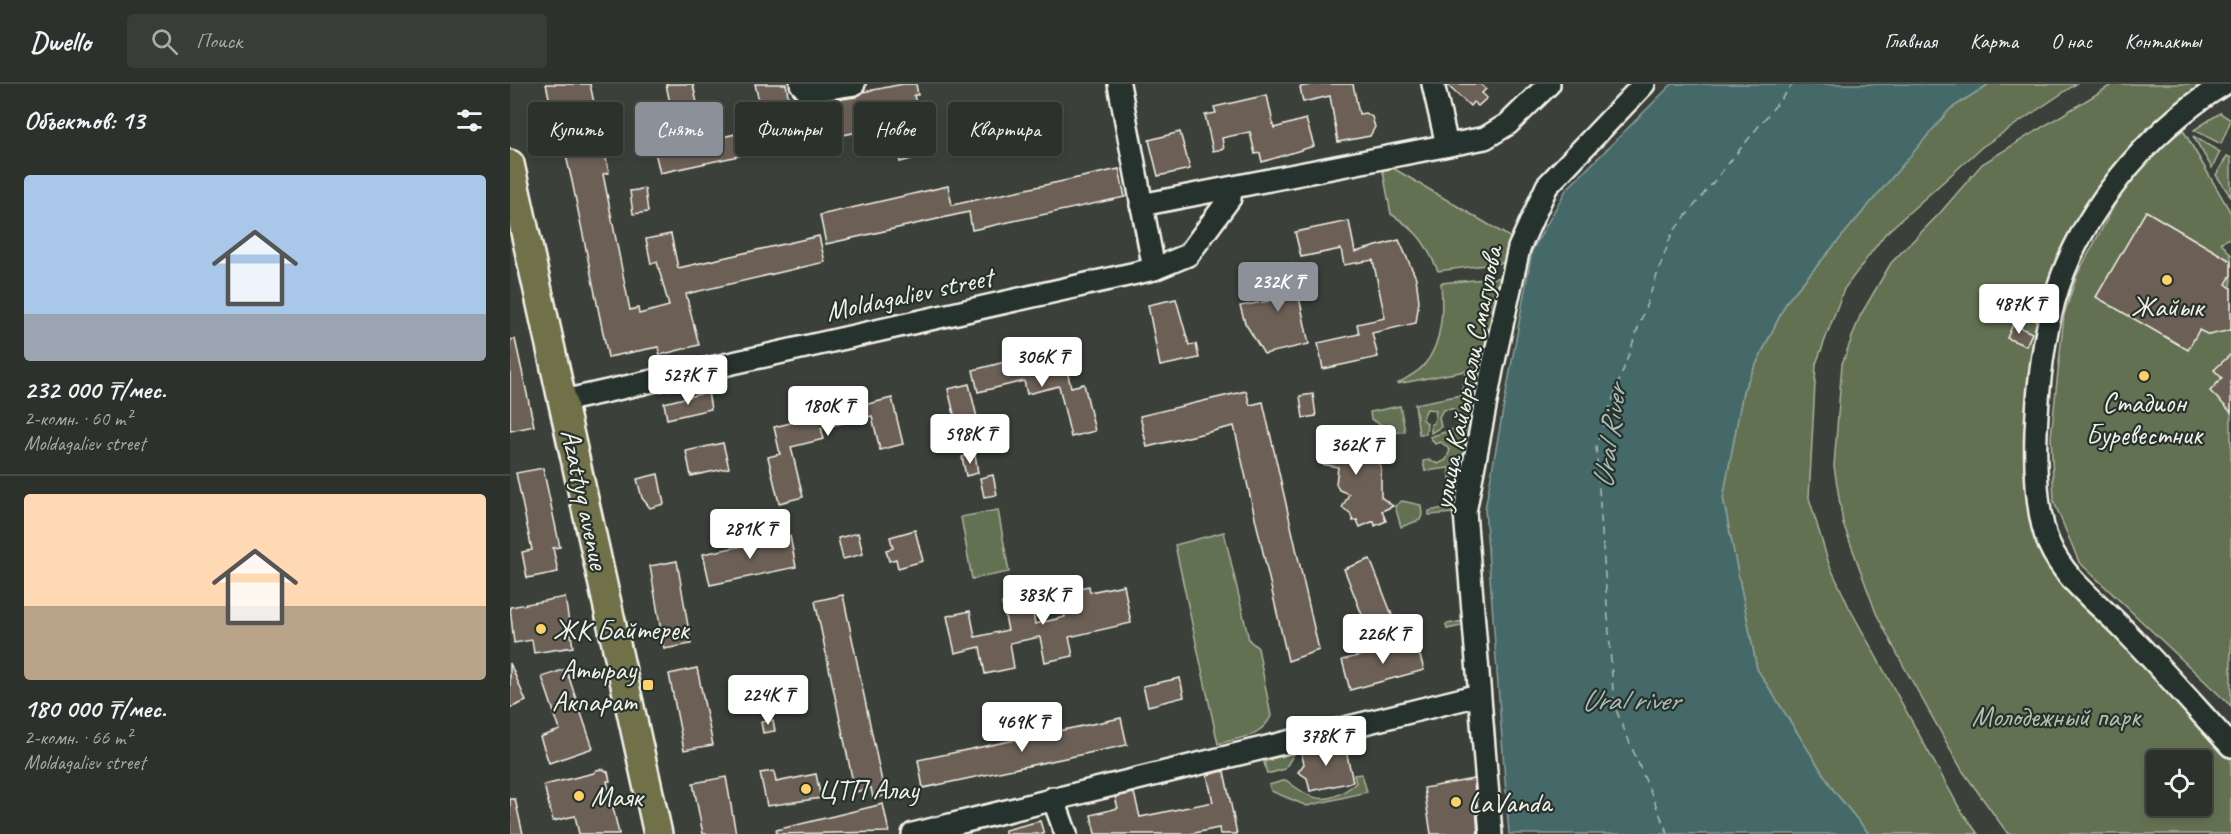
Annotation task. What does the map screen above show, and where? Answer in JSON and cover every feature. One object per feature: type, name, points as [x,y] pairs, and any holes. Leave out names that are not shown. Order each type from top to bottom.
[{"type":"main road","name":"Azattyq avenue","points":[[510,164],[658,834]]},
{"type":"street","points":[[801,84],[807,91],[814,92],[854,84]]},
{"type":"street","points":[[1119,84],[1154,269]]},
{"type":"street","points":[[1433,84],[1447,145]]},
{"type":"street","points":[[1141,205],[1485,138],[1497,132],[1549,84]]},
{"type":"street","name":"улица Кайыргали Смагулова","points":[[1491,834],[1465,512],[1518,248],[1547,186],[1644,84]]},
{"type":"street","points":[[2224,84],[2200,99],[2157,137],[2100,201],[2080,239],[2054,300],[2049,324],[2038,382],[2036,459],[2048,542],[2064,570],[2130,635],[2231,746]]},
{"type":"street","name":"Moldagaliev street","points":[[563,401],[1154,269],[1188,255],[1225,206],[1231,189]]},
{"type":"street","points":[[913,834],[934,831],[1053,798],[1479,694]]},
{"type":"street","points":[[1053,798],[1066,834]]},
{"type":"green space","points":[[1989,84],[2076,84],[1982,147],[1885,234],[1844,289],[1816,364],[1809,498],[1829,564],[1849,607],[1960,809],[1978,834],[1869,834],[1834,791],[1757,669],[1723,498],[1743,391],[1787,301],[1950,109]]},
{"type":"green space","name":"Молодежный парк","points":[[2113,84],[2224,84],[2200,99],[2080,239],[2038,382],[2048,542],[2231,746],[2231,834],[2008,834],[1962,770],[1876,613],[1843,523],[1834,466],[1842,364],[1860,316],[1891,263],[1940,213],[1982,164]]},
{"type":"green space","points":[[2220,113],[2231,120],[2221,144],[2194,130]]},
{"type":"green space","name":"Стадион Буревестник","points":[[2183,130],[2231,213],[2231,238],[2221,242],[2231,255],[2231,706],[2079,562],[2054,502],[2051,437],[2064,315],[2077,275],[2119,197],[2147,158]]},
{"type":"green space","points":[[2193,136],[2220,152],[2212,168]]},
{"type":"green space","points":[[2227,156],[2231,158],[2231,197],[2216,175]]},
{"type":"green space","points":[[1381,161],[1513,239],[1509,262],[1438,271],[1420,238],[1391,214]]},
{"type":"green space","points":[[1506,277],[1486,367],[1397,384],[1421,368],[1435,347],[1442,315],[1441,283]]},
{"type":"green space","points":[[1485,369],[1461,517],[1470,624],[1447,629],[1446,624],[1464,621],[1455,513],[1429,515],[1429,511],[1453,506],[1449,468],[1425,471],[1423,461],[1429,460],[1438,464],[1446,460],[1450,450],[1441,442],[1435,444],[1430,437],[1457,428],[1461,419],[1453,409],[1443,410],[1439,417],[1441,427],[1431,433],[1431,424],[1434,423],[1436,410],[1427,409],[1422,419],[1427,423],[1426,434],[1419,434],[1415,404],[1461,395],[1466,372]]},
{"type":"green space","points":[[1400,406],[1405,431],[1395,433],[1371,419],[1370,412]]},
{"type":"green space","points":[[1402,501],[1421,505],[1420,520],[1401,527],[1395,506]]},
{"type":"green space","points":[[998,510],[1009,572],[972,579],[961,517]]},
{"type":"green space","points":[[1224,532],[1249,640],[1258,648],[1271,716],[1256,733],[1218,744],[1175,545]]},
{"type":"green space","points":[[1296,750],[1285,769],[1267,774],[1264,762],[1271,760],[1270,756]]},
{"type":"green space","points":[[1362,774],[1367,792],[1307,806],[1271,791],[1269,785],[1286,780],[1313,797],[1329,798],[1356,783],[1354,775]]},
{"type":"water","name":"Ural river","points":[[1672,84],[1989,84],[1950,109],[1787,301],[1743,391],[1723,498],[1757,669],[1834,791],[1869,834],[1509,834],[1485,509],[1532,251],[1566,190]]},
{"type":"building","points":[[546,84],[590,84],[594,102],[550,102]]},
{"type":"building","points":[[666,84],[693,84],[697,102],[670,102]]},
{"type":"building","points":[[755,84],[786,84],[789,102],[759,102]]},
{"type":"building","points":[[903,84],[916,84],[918,95],[914,95],[916,102],[854,102],[854,133],[842,135],[842,102],[823,102],[856,97],[863,92]]},
{"type":"building","points":[[1316,84],[1353,84],[1359,114],[1366,113],[1372,117],[1375,127],[1370,136],[1338,142],[1330,96],[1303,102],[1300,87]]},
{"type":"building","points":[[1446,84],[1480,84],[1486,89],[1482,93],[1487,98],[1478,106],[1473,102],[1470,106]]},
{"type":"building","points":[[1267,95],[1274,128],[1306,119],[1314,146],[1262,162],[1260,153],[1255,154],[1250,132],[1222,138],[1224,149],[1213,151],[1205,115],[1216,113],[1214,107]]},
{"type":"building","points":[[1180,132],[1190,169],[1158,176],[1149,140]]},
{"type":"building","points":[[735,134],[735,156],[739,156],[660,173],[656,156],[723,156],[723,137]]},
{"type":"building","points":[[566,156],[605,156],[609,173],[603,174],[630,310],[638,308],[639,314],[669,306],[657,262],[651,264],[646,239],[671,234],[678,268],[819,236],[825,262],[686,294],[699,345],[660,355],[658,347],[608,357]]},
{"type":"building","points":[[899,156],[923,156],[900,162]]},
{"type":"building","points":[[1119,169],[1125,197],[972,230],[969,212],[826,244],[820,215],[948,186],[952,205]]},
{"type":"building","points":[[645,189],[648,212],[633,214],[630,191]]},
{"type":"building","name":"Жайык","points":[[2146,211],[2231,261],[2231,275],[2226,284],[2231,288],[2231,330],[2209,335],[2199,330],[2188,350],[2096,297]]},
{"type":"building","points":[[1349,221],[1355,252],[1399,240],[1416,278],[1419,301],[1416,323],[1372,333],[1378,357],[1323,369],[1318,343],[1359,334],[1357,324],[1385,318],[1373,260],[1344,265],[1341,249],[1301,257],[1295,232]]},
{"type":"building","points":[[1292,264],[1309,344],[1264,354],[1245,323],[1240,306],[1269,301],[1262,269]]},
{"type":"building","points":[[1176,299],[1189,345],[1196,344],[1199,358],[1160,366],[1148,305]]},
{"type":"building","points":[[2013,324],[2032,333],[2026,346],[2007,338]]},
{"type":"building","points":[[515,339],[534,426],[510,431],[510,340]]},
{"type":"building","points":[[2231,354],[2231,412],[2210,391],[2222,378],[2214,370]]},
{"type":"building","points":[[1017,359],[1020,370],[1064,359],[1071,387],[1084,384],[1095,431],[1071,437],[1059,386],[1027,394],[1024,381],[978,392],[973,370]]},
{"type":"building","points":[[969,384],[979,426],[958,431],[948,389]]},
{"type":"building","points":[[1246,391],[1250,405],[1263,402],[1319,650],[1288,661],[1234,426],[1147,447],[1140,416]]},
{"type":"building","points":[[708,392],[711,409],[667,419],[664,403]]},
{"type":"building","points":[[861,394],[864,405],[892,398],[903,444],[880,450],[872,416],[821,428],[824,439],[791,447],[803,497],[779,503],[768,457],[780,454],[774,427],[819,416],[816,405]]},
{"type":"building","points":[[1313,394],[1316,416],[1303,418],[1300,396]]},
{"type":"building","points":[[1347,429],[1349,435],[1365,430],[1362,441],[1381,467],[1381,497],[1393,506],[1382,511],[1386,521],[1375,526],[1374,521],[1360,527],[1357,520],[1353,521],[1350,513],[1342,508],[1349,494],[1339,490],[1336,484],[1338,467],[1322,464],[1319,447],[1325,445],[1322,437]]},
{"type":"building","points":[[723,443],[729,468],[691,476],[686,451]]},
{"type":"building","points":[[975,454],[978,473],[966,476],[962,457]]},
{"type":"building","points":[[543,468],[560,547],[553,548],[558,572],[527,578],[522,552],[532,550],[516,473]]},
{"type":"building","points":[[658,474],[664,504],[650,508],[642,498],[637,479]]},
{"type":"building","points":[[993,475],[997,495],[984,497],[980,478]]},
{"type":"building","points":[[915,530],[923,561],[898,568],[896,559],[889,561],[886,550],[893,548],[890,537]]},
{"type":"building","points":[[858,533],[863,554],[843,559],[838,538]]},
{"type":"building","points":[[790,536],[796,567],[710,585],[703,554]]},
{"type":"building","points":[[1370,559],[1394,620],[1368,630],[1344,569]]},
{"type":"building","points":[[677,561],[691,644],[664,649],[650,566]]},
{"type":"building","points":[[1124,585],[1131,623],[1069,637],[1073,656],[1045,662],[1040,637],[1010,643],[1014,668],[985,674],[980,647],[955,653],[947,616],[970,611],[975,637],[1008,630],[1002,603],[1030,597],[1035,624],[1065,617],[1060,591],[1089,586],[1090,592]]},
{"type":"building","points":[[843,595],[885,796],[873,798],[871,788],[855,792],[815,601]]},
{"type":"building","name":"ЖК Байтерек","points":[[565,597],[573,647],[534,653],[532,640],[514,643],[510,607]]},
{"type":"building","points":[[1416,641],[1424,670],[1350,690],[1342,660]]},
{"type":"building","points":[[510,663],[526,701],[510,708]]},
{"type":"building","points":[[697,668],[713,745],[684,750],[669,674]]},
{"type":"building","points":[[566,669],[593,748],[549,763],[540,737],[560,730],[542,677]]},
{"type":"building","points":[[1180,678],[1184,697],[1148,706],[1143,686]]},
{"type":"building","points":[[1121,718],[1127,745],[923,788],[918,760]]},
{"type":"building","points":[[773,720],[775,731],[763,733],[761,722]]},
{"type":"building","points":[[1344,741],[1353,782],[1310,791],[1307,778],[1298,772],[1304,764],[1301,752]]},
{"type":"building","name":"Маяк","points":[[603,769],[608,772],[610,781],[607,781],[619,834],[579,834],[575,816],[553,821],[544,785]]},
{"type":"building","points":[[774,771],[776,782],[816,774],[821,798],[767,806],[760,773]]},
{"type":"building","points":[[1224,771],[1237,834],[1220,834],[1219,828],[1190,834],[1095,834],[1091,815],[1118,808],[1115,797],[1134,793],[1140,817],[1213,802],[1207,775]]},
{"type":"building","points":[[726,777],[736,834],[703,834],[693,783]]},
{"type":"building","points":[[1474,779],[1478,834],[1431,834],[1424,788]]},
{"type":"building","points":[[510,799],[515,799],[523,834],[510,834]]},
{"type":"building","points":[[883,804],[889,832],[777,834],[776,830]]},
{"type":"building","points":[[1040,821],[1044,834],[1005,834],[1005,830]]},
{"type":"ferry route","points":[[1668,834],[1614,705],[1596,446],[1672,233],[1793,84]]},
{"type":"place","name":"Жайык","points":[[2167,280]]},
{"type":"place","name":"Стадион Буревестник","points":[[2144,376]]},
{"type":"place","name":"ЖК Байтерек","points":[[541,629]]},
{"type":"place","name":"Атырау Акпарат","points":[[648,685]]},
{"type":"place","name":"ЦТП Алау","points":[[806,789]]},
{"type":"place","name":"Маяк","points":[[579,796]]},
{"type":"place","name":"LaVanda","points":[[1456,802]]},
{"type":"water label","name":"Ural River","points":[[1609,437]]}]
